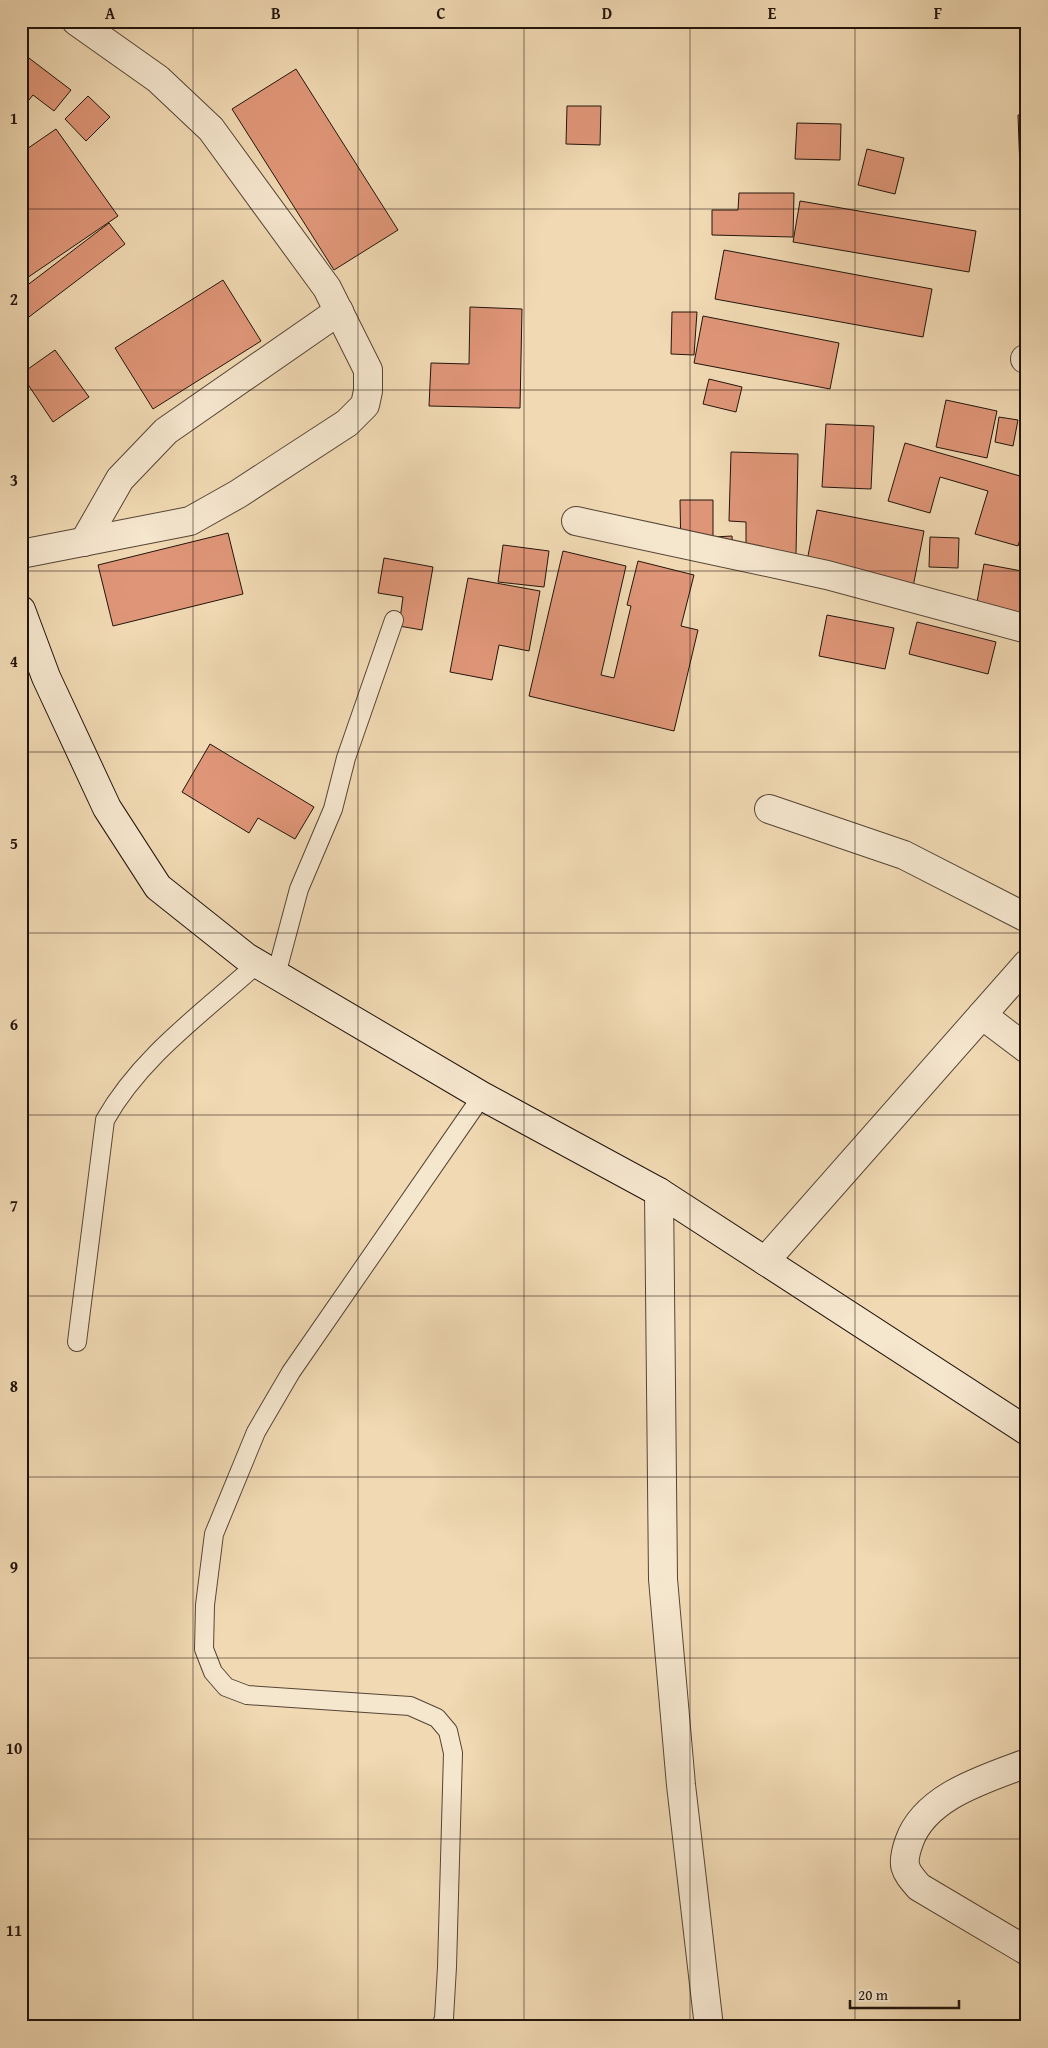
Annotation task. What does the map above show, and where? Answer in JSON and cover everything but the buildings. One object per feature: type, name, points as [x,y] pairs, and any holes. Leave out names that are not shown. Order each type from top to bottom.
[{"type":"street","points":[[21,554],[190,520],[238,494],[347,423],[365,405],[368,370],[327,288],[211,129],[158,79],[76,21]]},
{"type":"street","points":[[84,542],[120,478],[166,431],[256,366],[339,311]]},
{"type":"street","points":[[576,521],[828,575],[1027,629]]},
{"type":"street","points":[[21,610],[46,677],[106,808],[158,887],[267,969],[482,1096],[658,1192],[1027,1431]]},
{"type":"street","points":[[770,809],[904,856],[1027,918]]},
{"type":"street","points":[[765,1261],[1027,964]]},
{"type":"street","points":[[982,1015],[1027,1048]]},
{"type":"street","points":[[658,1192],[664,1579],[681,1785],[709,2027]]},
{"type":"street","points":[[1027,1763],[957,1793],[927,1811],[913,1831],[905,1855],[906,1873],[918,1887],[1027,1950]]},
{"type":"lane","points":[[77,1342],[105,1120],[120,1094],[144,1066],[267,969],[333,809],[346,758],[394,620]]},
{"type":"lane","points":[[440,2027],[444,2018],[447,1967],[453,1753],[448,1731],[437,1718],[410,1706],[247,1695],[226,1687],[213,1672],[204,1649],[205,1604],[214,1534],[256,1432],[291,1372],[482,1096]]}]
